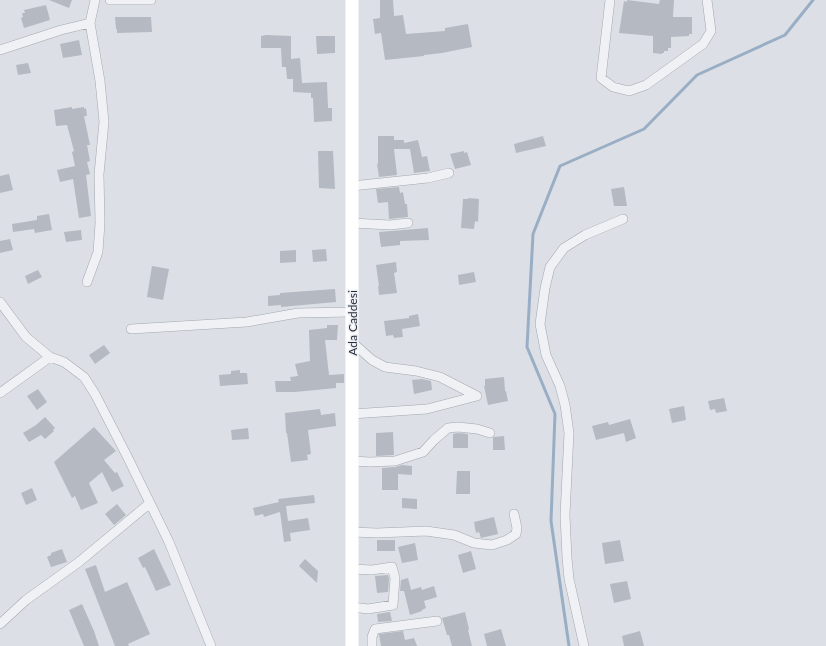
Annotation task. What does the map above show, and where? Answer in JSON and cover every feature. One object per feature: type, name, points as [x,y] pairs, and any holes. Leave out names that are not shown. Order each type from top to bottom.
[{"type":"main road","name":"Ada Caddesi","points":[[352,0],[352,646]]},
{"type":"street","points":[[87,282],[98,252],[100,223],[100,174],[104,122],[100,82],[90,23],[95,0]]},
{"type":"street","points":[[110,0],[150,0]]},
{"type":"street","points":[[610,0],[602,78],[613,88],[629,91],[646,85],[703,44],[711,31],[707,0]]},
{"type":"street","points":[[0,50],[61,30],[90,23]]},
{"type":"street","points":[[352,186],[428,178],[449,173]]},
{"type":"street","points":[[584,646],[569,579],[567,558],[565,508],[569,432],[560,386],[546,355],[540,324],[545,288],[550,267],[564,248],[585,235],[623,219]]},
{"type":"street","points":[[352,223],[390,225],[408,224]]},
{"type":"street","points":[[0,302],[26,337],[50,358],[64,362],[84,377],[95,394],[168,542],[211,646]]},
{"type":"street","points":[[131,329],[246,322],[298,313],[352,312]]},
{"type":"street","points":[[352,342],[372,360],[385,367],[440,377],[477,396],[427,409],[352,414]]},
{"type":"street","points":[[0,393],[50,358]]},
{"type":"street","points":[[352,461],[395,461],[423,452],[448,428],[458,427],[477,429],[490,433]]},
{"type":"street","points":[[0,624],[26,600],[79,562],[150,503]]},
{"type":"street","points":[[352,532],[377,533],[426,531],[454,535],[474,543],[492,545],[507,540],[516,534],[517,528],[514,514]]},
{"type":"street","points":[[352,569],[372,570],[392,567],[395,578],[393,604],[368,609],[352,607]]},
{"type":"street","points":[[372,646],[372,637],[375,629],[437,621]]},
{"type":"building","points":[[49,0],[72,0],[69,8]]},
{"type":"building","points":[[380,0],[393,0],[394,16],[403,15],[406,34],[445,31],[445,28],[468,24],[472,47],[424,56],[385,60],[381,33],[375,34],[373,19],[380,18]]},
{"type":"building","points":[[627,0],[659,4],[660,0],[674,0],[673,17],[692,17],[692,34],[689,34],[689,36],[671,37],[671,48],[668,48],[668,51],[664,51],[662,54],[653,53],[653,36],[619,33],[624,1],[627,2]]},
{"type":"building","points":[[46,5],[50,20],[24,28],[21,18],[23,17],[22,13],[25,13],[24,10]]},
{"type":"building","points":[[115,17],[151,17],[152,32],[117,33]]},
{"type":"building","points":[[261,36],[291,36],[291,59],[300,58],[302,83],[327,82],[328,108],[332,108],[332,121],[314,122],[313,98],[311,98],[311,93],[293,92],[293,79],[287,79],[286,67],[282,67],[281,48],[261,48]]},
{"type":"building","points":[[316,36],[335,36],[335,53],[317,54]]},
{"type":"building","points":[[79,40],[82,55],[63,58],[60,44]]},
{"type":"building","points":[[28,63],[31,73],[18,75],[16,65]]},
{"type":"building","points":[[72,107],[72,109],[86,108],[87,116],[84,116],[90,145],[87,145],[90,161],[87,162],[90,174],[86,175],[91,216],[79,218],[73,179],[60,182],[57,170],[75,166],[72,152],[74,151],[67,125],[56,126],[54,110]]},
{"type":"building","points":[[378,136],[394,136],[394,140],[404,140],[404,143],[418,140],[422,157],[427,156],[430,171],[414,173],[410,149],[394,149],[397,175],[379,177],[377,164]]},
{"type":"building","points":[[543,136],[546,146],[516,153],[514,144]]},
{"type":"building","points":[[318,151],[333,151],[335,189],[319,188]]},
{"type":"building","points":[[464,151],[464,153],[467,152],[471,165],[455,169],[450,154]]},
{"type":"building","points":[[9,174],[13,190],[0,193],[0,176]]},
{"type":"building","points":[[399,187],[400,193],[403,192],[405,204],[407,204],[408,217],[389,219],[388,202],[378,203],[376,189]]},
{"type":"building","points":[[624,187],[627,206],[614,206],[611,189]]},
{"type":"building","points":[[463,199],[479,199],[478,222],[475,221],[474,229],[461,228]]},
{"type":"building","points":[[49,214],[52,230],[35,233],[34,229],[13,232],[12,224],[37,220],[37,216]]},
{"type":"building","points":[[428,228],[429,240],[400,241],[400,245],[381,247],[379,232]]},
{"type":"building","points":[[81,230],[82,240],[66,242],[64,232]]},
{"type":"building","points":[[10,239],[13,250],[0,253],[0,241]]},
{"type":"building","points":[[326,249],[327,261],[313,262],[312,250]]},
{"type":"building","points":[[296,250],[296,262],[280,263],[280,251]]},
{"type":"building","points":[[396,262],[397,272],[394,273],[397,293],[379,295],[376,265]]},
{"type":"building","points":[[152,266],[169,269],[163,300],[147,297]]},
{"type":"building","points":[[38,270],[42,277],[28,284],[25,276]]},
{"type":"building","points":[[474,272],[476,282],[459,285],[458,275]]},
{"type":"building","points":[[335,289],[336,302],[281,307],[281,305],[268,306],[268,296],[280,295],[280,293]]},
{"type":"building","points":[[418,314],[420,326],[402,329],[403,337],[394,338],[393,335],[386,336],[384,321],[409,318],[409,316]]},
{"type":"building","points":[[327,325],[338,325],[337,340],[325,340],[329,375],[344,374],[344,383],[336,383],[336,388],[295,392],[276,392],[275,381],[291,381],[290,377],[298,376],[295,364],[310,361],[309,330],[327,328]]},
{"type":"building","points":[[104,345],[110,353],[95,364],[89,355]]},
{"type":"building","points":[[240,370],[240,373],[247,373],[248,384],[220,386],[219,375],[231,374],[231,371]]},
{"type":"building","points":[[504,377],[505,391],[508,401],[488,405],[484,386],[485,379]]},
{"type":"building","points":[[422,379],[431,381],[432,390],[414,394],[412,380]]},
{"type":"building","points":[[38,389],[47,402],[37,410],[27,396]]},
{"type":"building","points":[[724,398],[727,411],[716,413],[715,409],[710,410],[708,401]]},
{"type":"building","points":[[684,406],[686,420],[672,423],[669,409]]},
{"type":"building","points":[[320,409],[321,415],[335,413],[336,426],[308,430],[311,454],[307,455],[308,460],[291,462],[286,433],[285,413]]},
{"type":"building","points":[[45,417],[55,428],[53,430],[54,431],[45,439],[41,435],[29,442],[23,433]]},
{"type":"building","points":[[630,419],[636,438],[626,442],[624,433],[596,440],[592,426],[608,422],[609,425]]},
{"type":"building","points":[[94,427],[116,451],[104,460],[115,473],[117,472],[124,486],[112,492],[102,472],[89,483],[98,503],[81,510],[75,496],[72,498],[54,462]]},
{"type":"building","points":[[248,428],[249,439],[232,440],[231,430]]},
{"type":"building","points":[[393,432],[394,455],[376,456],[376,433]]},
{"type":"building","points":[[453,434],[468,434],[468,448],[453,448]]},
{"type":"building","points":[[504,436],[505,450],[493,450],[493,438]]},
{"type":"building","points":[[402,465],[412,466],[412,475],[398,474],[398,490],[382,490],[382,468]]},
{"type":"building","points":[[457,471],[470,471],[470,494],[456,494]]},
{"type":"building","points":[[32,488],[37,500],[26,505],[21,493]]},
{"type":"building","points":[[314,495],[315,503],[286,506],[288,521],[308,518],[310,530],[290,533],[291,541],[284,542],[280,512],[264,517],[263,514],[255,516],[253,508],[279,502],[278,499]]},
{"type":"building","points":[[402,498],[417,499],[417,509],[402,508]]},
{"type":"building","points":[[117,504],[126,515],[114,525],[105,514]]},
{"type":"building","points":[[494,517],[498,534],[481,538],[479,532],[476,533],[474,522]]},
{"type":"building","points":[[377,540],[395,540],[395,551],[377,551]]},
{"type":"building","points":[[620,540],[624,561],[605,564],[602,543]]},
{"type":"building","points":[[415,543],[418,560],[402,563],[398,547]]},
{"type":"building","points":[[62,549],[67,562],[51,567],[47,557],[51,555],[51,553]]},
{"type":"building","points":[[154,549],[171,585],[156,591],[145,567],[143,568],[138,558]]},
{"type":"building","points":[[471,551],[476,569],[463,573],[458,555]]},
{"type":"building","points":[[305,559],[318,571],[317,583],[299,566]]},
{"type":"building","points":[[96,565],[105,592],[127,582],[150,634],[128,644],[129,646],[115,646],[85,569]]},
{"type":"building","points":[[388,575],[388,592],[377,593],[375,576]]},
{"type":"building","points":[[408,578],[411,590],[421,587],[422,590],[434,586],[437,597],[424,601],[426,608],[410,615],[404,591],[400,591],[401,580]]},
{"type":"building","points":[[627,581],[631,599],[614,603],[610,584]]},
{"type":"building","points":[[82,604],[99,646],[84,646],[69,610]]},
{"type":"building","points":[[390,612],[392,621],[378,622],[377,614]]},
{"type":"building","points":[[465,612],[472,646],[452,646],[442,618]]},
{"type":"building","points":[[501,629],[506,646],[487,646],[484,634]]},
{"type":"building","points":[[403,631],[405,640],[414,638],[417,646],[381,646],[379,634]]},
{"type":"building","points":[[640,631],[644,646],[624,646],[622,636]]},
{"type":"waterway","points":[[569,646],[551,521],[555,414],[527,347],[533,234],[560,166],[644,129],[697,75],[785,35],[813,0]]}]
